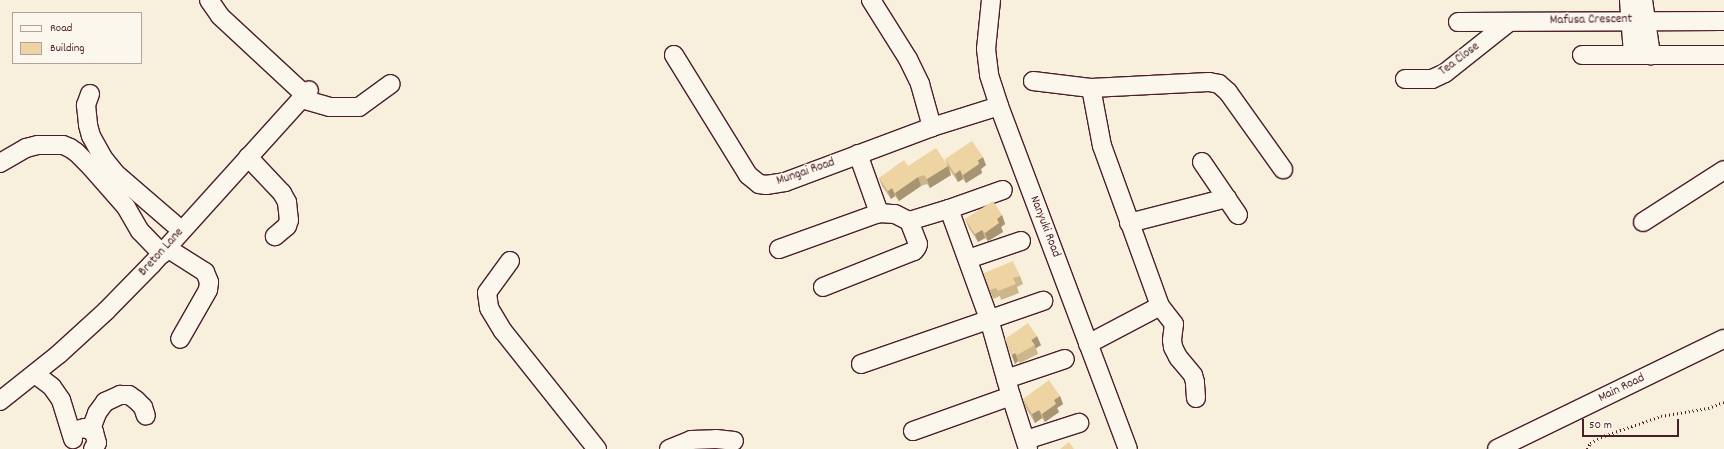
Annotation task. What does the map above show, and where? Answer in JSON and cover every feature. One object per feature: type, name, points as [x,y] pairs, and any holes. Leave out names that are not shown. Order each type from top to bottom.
[{"type":"street","points":[[209,0],[220,16],[305,95],[330,107],[359,107],[391,84]]},
{"type":"street","points":[[871,0],[908,59],[920,84],[932,127]]},
{"type":"street","name":"Nanyuki Road","points":[[991,0],[986,49],[987,63],[999,106],[1128,449]]},
{"type":"street","points":[[1629,0],[1651,55]]},
{"type":"street","points":[[1633,55],[1637,20],[1643,0]]},
{"type":"street","name":"Mafusa Crescent","points":[[1458,22],[1508,23],[1637,20],[1724,21]]},
{"type":"street","name":"Tea Close","points":[[1405,80],[1432,79],[1445,73],[1508,23]]},
{"type":"street","name":"Mungai Road","points":[[674,55],[748,175],[759,184],[766,185],[785,182],[932,127],[999,106]]},
{"type":"street","points":[[1582,55],[1724,55]]},
{"type":"street","points":[[1032,81],[1091,88],[1209,82],[1220,84],[1228,92],[1283,169]]},
{"type":"street","points":[[1091,88],[1102,146],[1160,306],[1174,324],[1172,340],[1174,350],[1193,375],[1196,398]]},
{"type":"street","points":[[90,94],[86,105],[88,125],[103,158],[115,173],[182,230]]},
{"type":"street","name":"Breton Lane","points":[[0,401],[35,374],[106,311],[164,251],[305,95]]},
{"type":"street","points":[[0,163],[26,148],[38,145],[63,145],[70,148],[81,157],[126,207],[140,231],[164,251],[205,272],[209,282],[208,290],[180,338]]},
{"type":"street","points":[[858,154],[879,213]]},
{"type":"street","points":[[248,157],[282,193],[287,202],[289,220],[287,226],[275,236]]},
{"type":"street","points":[[1202,162],[1238,215]]},
{"type":"street","points":[[1643,222],[1724,170]]},
{"type":"street","points":[[909,221],[1003,190]]},
{"type":"street","points":[[1129,223],[1227,198]]},
{"type":"street","points":[[949,208],[989,319],[1008,387],[1027,444],[1079,423]]},
{"type":"street","points":[[779,249],[879,213],[895,214],[909,221],[918,244],[918,247],[914,251],[823,287]]},
{"type":"street","points":[[968,259],[1022,241]]},
{"type":"street","points":[[510,261],[487,293],[488,308],[503,331],[594,448]]},
{"type":"street","points":[[861,364],[1043,301]]},
{"type":"street","points":[[1088,344],[1160,306]]},
{"type":"street","name":"Main Road","points":[[1498,449],[1724,339]]},
{"type":"street","points":[[913,431],[1065,359]]},
{"type":"street","points":[[35,374],[52,387],[61,400],[75,444]]},
{"type":"street","points":[[91,429],[97,413],[105,402],[120,395],[129,395],[136,400],[143,407],[146,416]]},
{"type":"street","points":[[75,444],[75,433],[80,429],[91,429],[97,439],[93,449]]},
{"type":"street","points":[[669,449],[691,440],[716,439],[734,441]]},
{"type":"path","points":[[1587,449],[1590,443],[1601,437],[1661,416],[1708,408],[1724,402]]},
{"type":"building","points":[[972,141],[983,157],[978,160],[979,164],[963,175],[960,170],[955,174],[945,159]]},
{"type":"building","points":[[936,148],[948,166],[927,179],[924,175],[918,177],[895,193],[892,188],[888,191],[879,178],[904,160],[908,166]]},
{"type":"building","points":[[993,201],[1002,215],[997,219],[999,223],[985,233],[982,230],[975,234],[965,219]]},
{"type":"building","points":[[1013,261],[1020,276],[1013,278],[1016,284],[998,291],[996,288],[990,290],[984,273]]},
{"type":"building","points":[[1028,323],[1037,336],[1031,340],[1035,345],[1017,355],[1015,353],[1012,355],[1005,339]]},
{"type":"building","points":[[1049,380],[1060,396],[1054,400],[1056,404],[1042,414],[1039,410],[1032,414],[1023,399]]},
{"type":"building","points":[[1069,442],[1074,449],[1060,449]]}]
